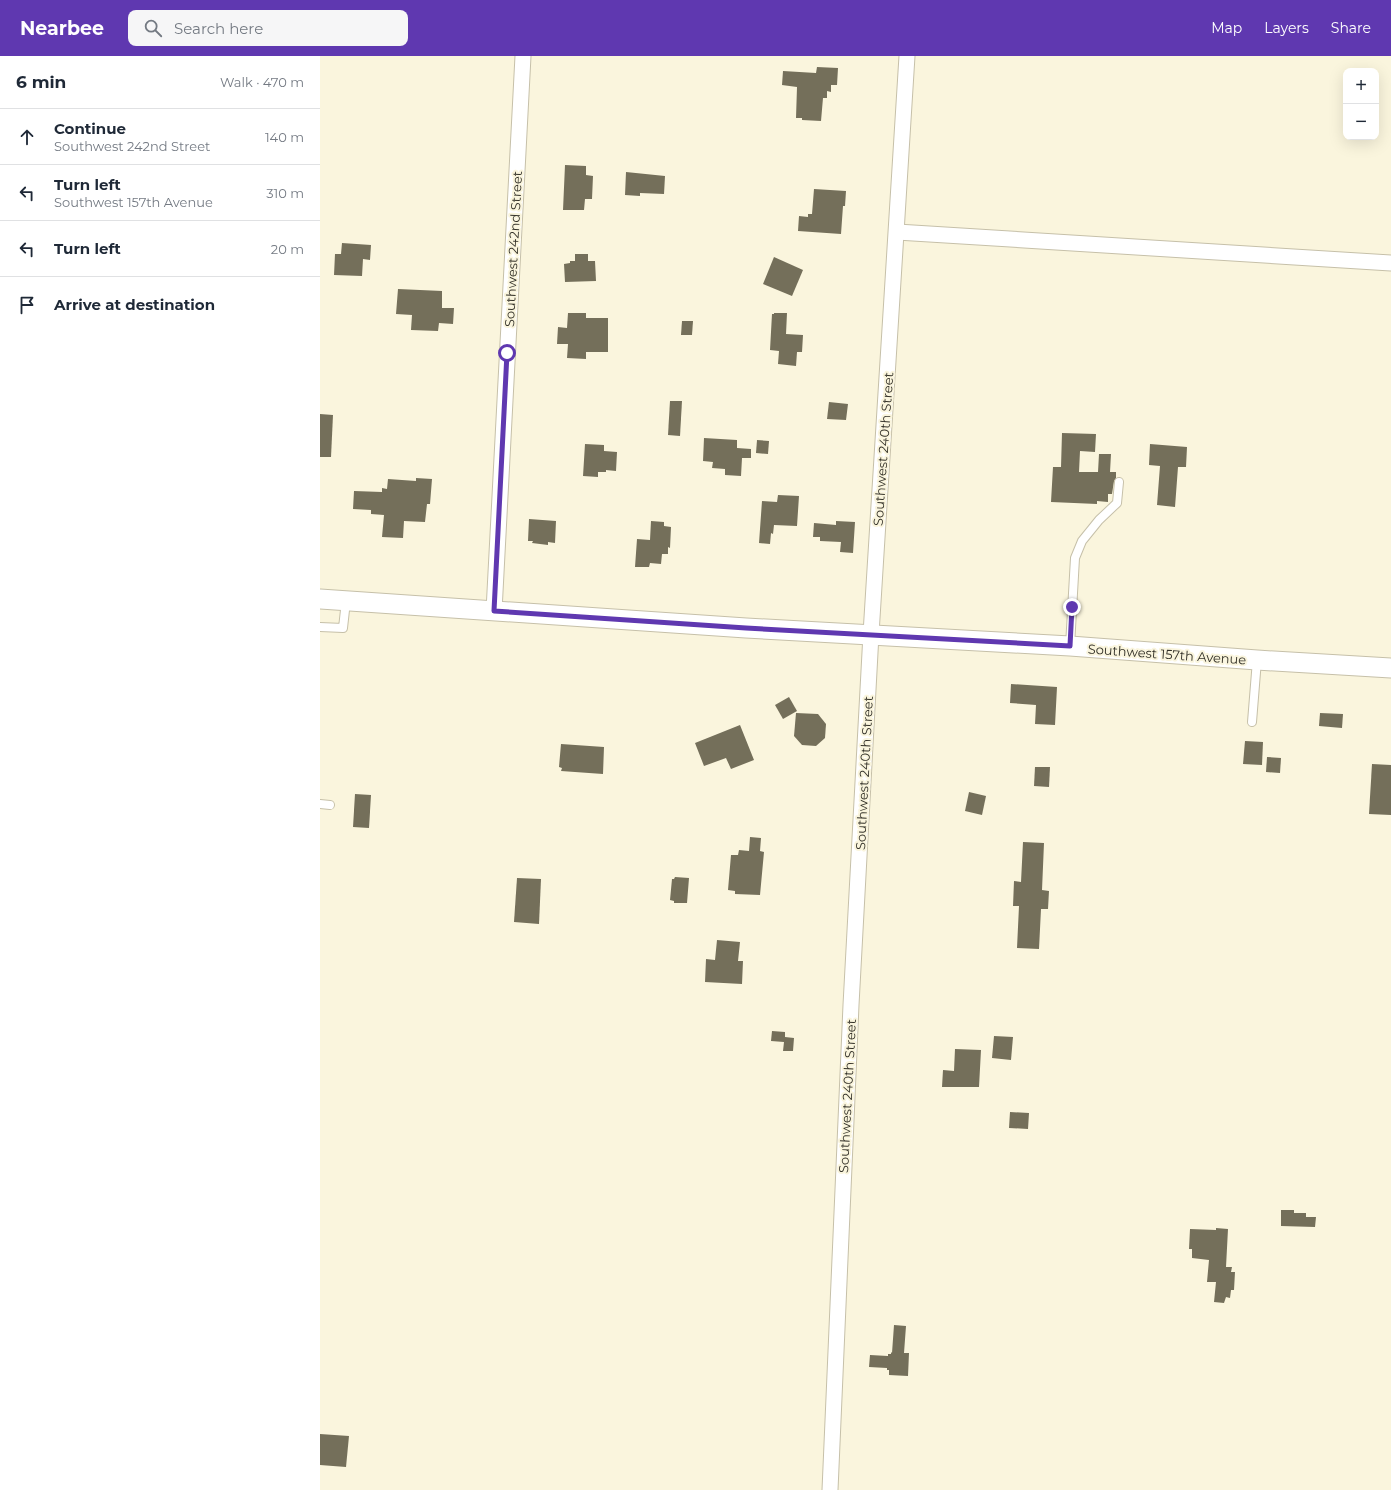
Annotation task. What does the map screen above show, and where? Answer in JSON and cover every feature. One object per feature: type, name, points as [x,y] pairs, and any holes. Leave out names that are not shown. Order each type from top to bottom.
[{"type":"street","name":"Southwest 242nd Street","points":[[494,611],[523,56]]},
{"type":"street","name":"Southwest 240th Street","points":[[830,1490],[851,1005],[871,634],[907,56]]},
{"type":"street","points":[[897,232],[1391,263]]},
{"type":"street","name":"Southwest 157th Avenue","points":[[320,599],[746,628],[1070,646],[1391,668]]},
{"type":"lane","points":[[1070,646],[1075,558],[1082,541],[1098,520],[1117,503],[1119,482]]},
{"type":"lane","points":[[320,627],[344,628],[346,601]]},
{"type":"lane","points":[[1252,722],[1257,660]]},
{"type":"lane","points":[[320,804],[330,805]]},
{"type":"building","points":[[817,67],[838,68],[837,85],[831,85],[831,92],[827,91],[827,98],[823,98],[821,121],[802,120],[802,118],[796,118],[797,87],[782,85],[783,71],[816,73]]},
{"type":"building","points":[[565,165],[586,166],[586,175],[593,176],[592,199],[585,199],[584,210],[563,210]]},
{"type":"building","points":[[626,172],[665,176],[664,194],[640,193],[640,196],[625,195]]},
{"type":"building","points":[[814,189],[846,191],[845,206],[843,206],[841,234],[798,231],[799,216],[808,217],[808,214],[812,214]]},
{"type":"building","points":[[342,243],[371,245],[370,260],[363,259],[362,276],[334,275],[335,254],[341,254]]},
{"type":"building","points":[[575,254],[588,254],[588,261],[595,261],[596,281],[565,282],[564,264],[570,263],[570,261],[575,261]]},
{"type":"building","points":[[774,257],[803,270],[792,296],[763,284]]},
{"type":"building","points":[[398,289],[442,291],[442,308],[454,308],[453,324],[439,323],[438,331],[411,330],[412,315],[396,314]]},
{"type":"building","points":[[568,313],[586,313],[586,318],[608,318],[608,352],[586,352],[586,359],[567,358],[568,344],[557,344],[558,327],[567,328]]},
{"type":"building","points":[[787,313],[786,334],[803,335],[802,352],[797,352],[796,366],[778,364],[779,351],[770,350],[772,314]]},
{"type":"building","points":[[682,321],[693,321],[692,335],[681,335]]},
{"type":"building","points":[[670,401],[682,401],[680,436],[668,435]]},
{"type":"building","points":[[829,402],[848,404],[846,420],[827,419]]},
{"type":"building","points":[[320,414],[333,415],[331,457],[320,457]]},
{"type":"building","points":[[1062,433],[1096,434],[1095,452],[1080,451],[1079,472],[1098,472],[1099,454],[1111,454],[1110,472],[1116,472],[1116,478],[1114,481],[1112,494],[1108,494],[1108,502],[1097,501],[1097,504],[1051,502],[1053,467],[1061,467]]},
{"type":"building","points":[[704,438],[737,440],[737,448],[751,449],[751,458],[742,458],[741,476],[725,475],[725,469],[712,468],[713,462],[703,461]]},
{"type":"building","points":[[757,440],[769,441],[768,454],[756,453]]},
{"type":"building","points":[[585,444],[604,445],[604,451],[617,452],[616,471],[606,470],[606,472],[598,472],[598,477],[583,476]]},
{"type":"building","points":[[1150,444],[1187,447],[1186,467],[1178,467],[1175,507],[1157,505],[1160,466],[1149,465]]},
{"type":"building","points":[[416,478],[432,479],[430,504],[427,504],[425,522],[404,521],[403,538],[382,537],[384,515],[371,514],[371,510],[353,509],[354,491],[382,492],[382,488],[387,489],[388,479],[416,481]]},
{"type":"building","points":[[778,495],[799,496],[797,526],[774,525],[773,534],[771,533],[770,544],[759,543],[762,501],[777,502]]},
{"type":"building","points":[[529,519],[556,521],[555,543],[548,542],[548,545],[528,541]]},
{"type":"building","points":[[651,521],[664,522],[664,526],[671,527],[670,548],[668,547],[668,554],[662,554],[661,564],[650,563],[649,567],[635,567],[637,539],[650,540]]},
{"type":"building","points":[[836,521],[855,522],[853,553],[840,552],[841,542],[820,541],[820,537],[813,537],[814,523],[836,525]]},
{"type":"building","points":[[1011,684],[1057,687],[1055,725],[1035,724],[1036,705],[1010,703]]},
{"type":"building","points":[[789,697],[797,711],[783,719],[775,705]]},
{"type":"building","points":[[796,713],[818,714],[826,724],[825,738],[816,746],[802,745],[794,736]]},
{"type":"building","points":[[1320,713],[1343,714],[1342,728],[1319,726]]},
{"type":"building","points":[[740,725],[754,760],[731,769],[726,758],[704,766],[695,743]]},
{"type":"building","points":[[1245,741],[1263,742],[1262,765],[1243,764]]},
{"type":"building","points":[[561,744],[604,747],[603,774],[561,771],[562,768],[559,767]]},
{"type":"building","points":[[1267,757],[1281,758],[1280,773],[1266,772]]},
{"type":"building","points":[[1372,764],[1391,765],[1391,815],[1369,814]]},
{"type":"building","points":[[1035,767],[1050,767],[1049,787],[1034,786]]},
{"type":"building","points":[[969,792],[986,796],[982,815],[965,811]]},
{"type":"building","points":[[355,794],[371,795],[369,828],[353,827]]},
{"type":"building","points":[[750,837],[761,838],[760,851],[764,852],[760,895],[735,894],[735,891],[728,890],[731,855],[738,855],[739,850],[749,851]]},
{"type":"building","points":[[1023,842],[1044,843],[1042,890],[1049,891],[1048,909],[1041,909],[1039,949],[1017,948],[1019,906],[1013,906],[1014,881],[1021,882]]},
{"type":"building","points":[[675,877],[689,878],[687,903],[674,903],[674,901],[670,900],[672,879]]},
{"type":"building","points":[[517,878],[541,879],[539,924],[514,922]]},
{"type":"building","points":[[717,940],[740,942],[738,961],[743,961],[742,984],[705,982],[706,959],[715,960]]},
{"type":"building","points":[[772,1031],[785,1032],[785,1037],[794,1038],[793,1051],[783,1051],[784,1042],[771,1041]]},
{"type":"building","points":[[994,1036],[1013,1037],[1011,1060],[992,1058]]},
{"type":"building","points":[[955,1049],[981,1050],[979,1087],[942,1087],[943,1070],[954,1071]]},
{"type":"building","points":[[1010,1112],[1029,1113],[1028,1129],[1009,1128]]},
{"type":"building","points":[[1281,1210],[1294,1210],[1294,1213],[1306,1213],[1306,1217],[1316,1217],[1315,1227],[1281,1226]]},
{"type":"building","points":[[1216,1228],[1228,1229],[1226,1267],[1232,1267],[1231,1272],[1235,1272],[1234,1290],[1231,1290],[1230,1298],[1226,1297],[1224,1303],[1214,1302],[1216,1282],[1207,1282],[1209,1260],[1192,1258],[1192,1249],[1189,1249],[1190,1229],[1216,1230]]},
{"type":"building","points":[[894,1325],[906,1326],[904,1353],[909,1353],[908,1376],[889,1375],[889,1370],[887,1370],[887,1368],[869,1367],[870,1355],[888,1356],[888,1354],[891,1354],[891,1352],[892,1353]]},
{"type":"building","points":[[320,1434],[349,1436],[346,1467],[320,1465]]},
{"type":"route","points":[[507,353],[494,611],[746,628],[1070,646],[1072,607]]}]
